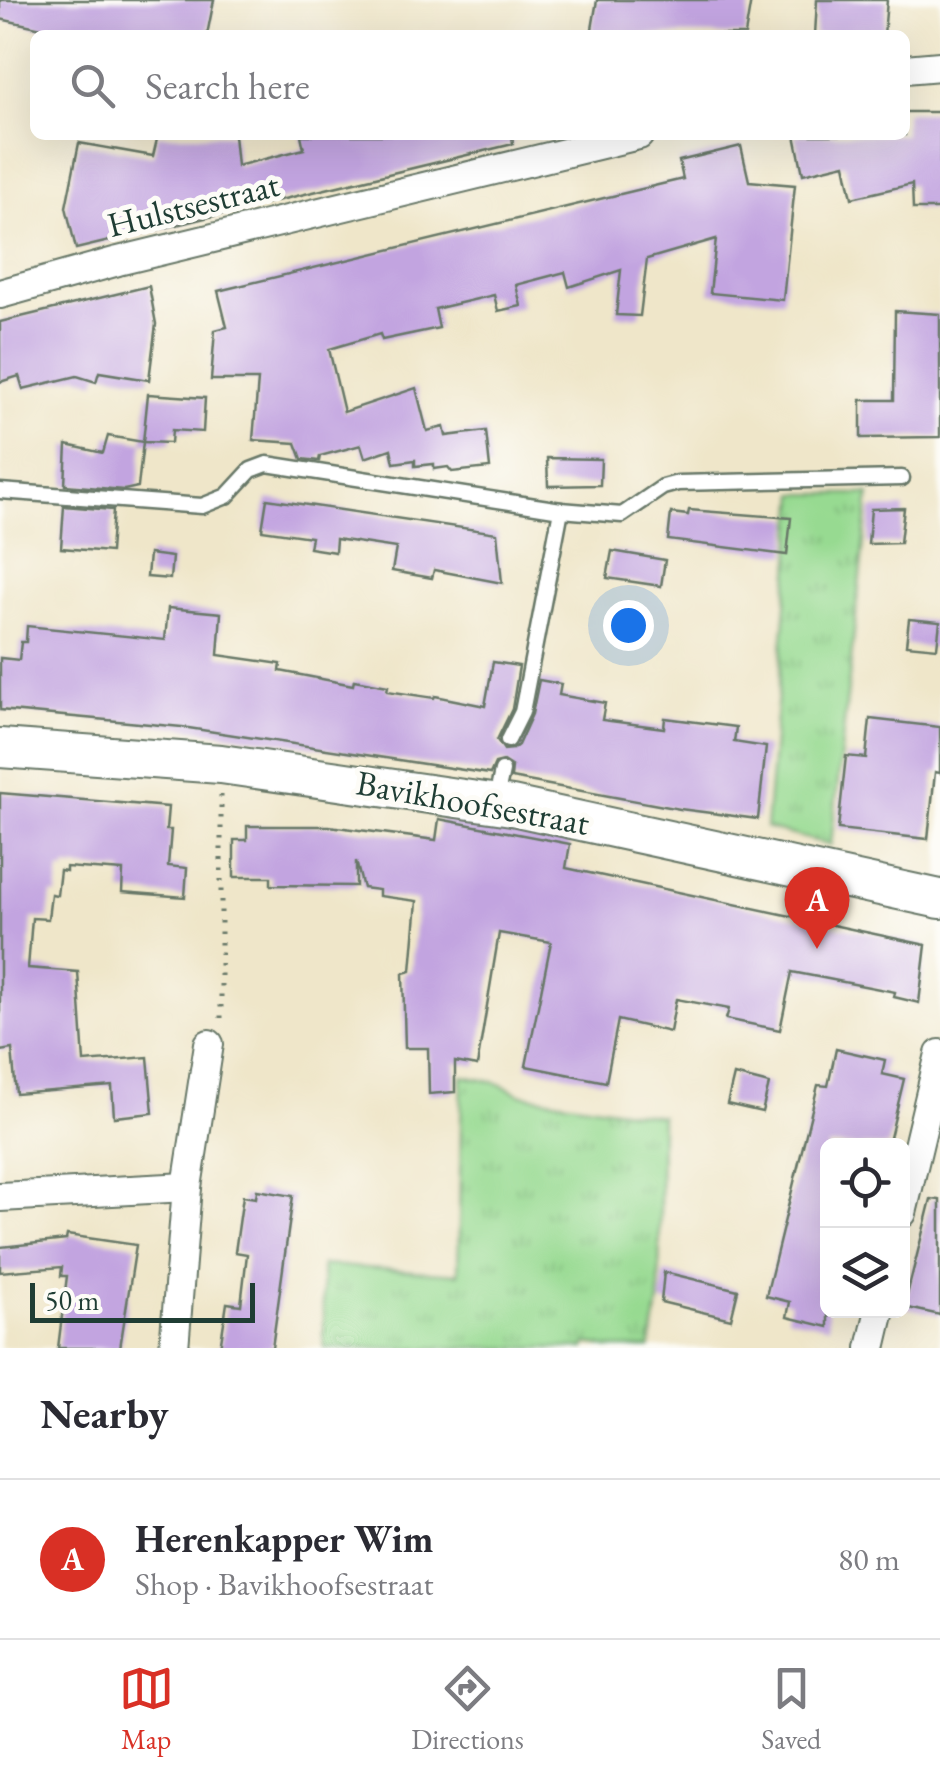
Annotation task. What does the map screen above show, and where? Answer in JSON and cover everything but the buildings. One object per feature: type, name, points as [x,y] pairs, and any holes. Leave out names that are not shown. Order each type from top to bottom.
[{"type":"street","points":[[910,69],[940,66]]},
{"type":"street","name":"Hulstsestraat","points":[[0,294],[118,261],[617,140]]},
{"type":"street","name":"Bavikhoofsestraat","points":[[0,748],[498,787],[940,898]]},
{"type":"street","points":[[174,1348],[187,1187],[209,1044]]},
{"type":"street","points":[[910,1180],[940,1054]]},
{"type":"street","points":[[0,1198],[187,1187]]},
{"type":"street","points":[[871,1348],[878,1318]]},
{"type":"lane","points":[[0,491],[202,506],[227,496],[251,470],[266,464],[560,510],[622,514],[663,487],[678,483],[902,478]]},
{"type":"lane","points":[[508,740],[522,712],[560,510]]},
{"type":"path","points":[[209,1044],[223,1014],[221,764]]},
{"type":"green space","points":[[796,494],[869,494],[831,845],[766,828]]},
{"type":"green space","points":[[462,1076],[495,1082],[522,1095],[661,1116],[659,1302],[650,1348],[608,1348],[587,1343],[585,1348],[324,1348],[322,1265],[458,1274]]},
{"type":"place","name":"Herenkapper Wim","points":[[817,949]]}]
